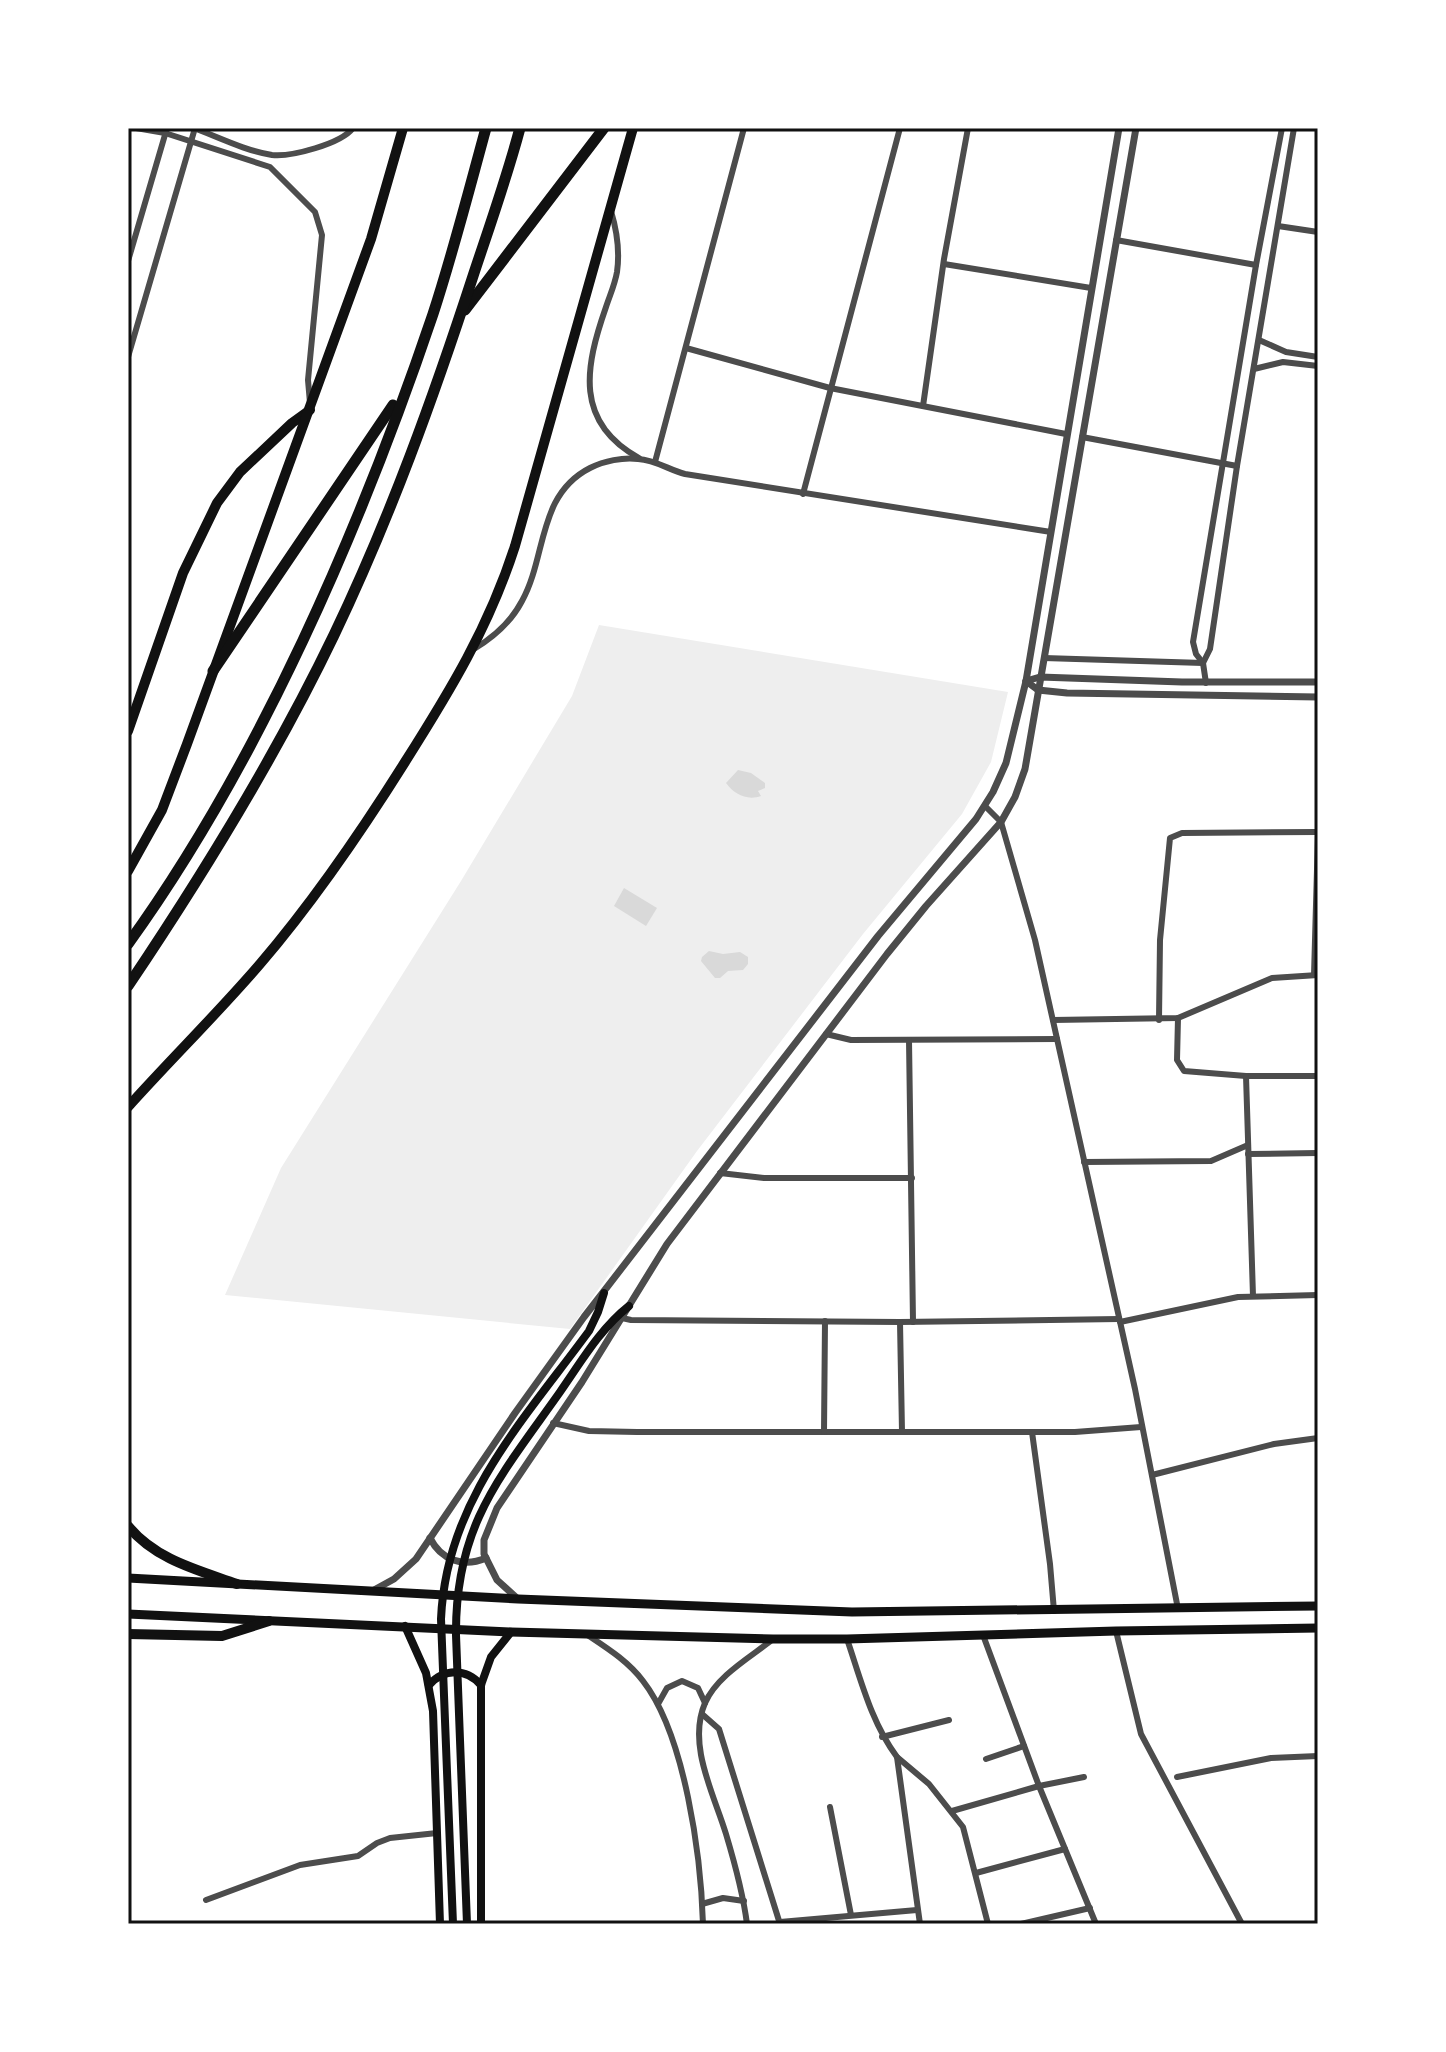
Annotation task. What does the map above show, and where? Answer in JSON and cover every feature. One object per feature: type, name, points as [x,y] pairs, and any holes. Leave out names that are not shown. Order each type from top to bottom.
[{"type":"highway","points":[[128,871],[162,810],[311,408],[371,239],[403,128]]},
{"type":"highway","points":[[128,944],[198,837],[279,686],[351,531],[433,312],[486,128]]},
{"type":"highway","points":[[128,986],[238,815],[311,681],[375,544],[421,431],[520,128]]},
{"type":"highway","points":[[460,317],[604,128]]},
{"type":"highway","points":[[128,1107],[258,966],[303,912],[386,794],[474,649],[501,589],[515,546],[633,128]]},
{"type":"highway","points":[[213,671],[358,461],[408,381]]},
{"type":"highway","points":[[128,731],[179,583],[217,503],[240,472],[311,408]]},
{"type":"highway","points":[[128,1526],[167,1558],[237,1584]]},
{"type":"highway","points":[[128,1634],[222,1636],[269,1621]]},
{"type":"main road","points":[[453,1924],[441,1619],[446,1571],[469,1504],[492,1463],[589,1331],[604,1293]]},
{"type":"main road","points":[[467,1924],[456,1635],[459,1579],[467,1543],[481,1509],[534,1429],[603,1331],[629,1306]]},
{"type":"main road","points":[[128,1578],[369,1592],[837,1612],[1318,1606]]},
{"type":"main road","points":[[128,1614],[511,1632],[773,1639],[1318,1628]]},
{"type":"main road","points":[[405,1626],[421,1660],[433,1711],[440,1924]]},
{"type":"main road","points":[[481,1924],[481,1685],[491,1657],[511,1632]]},
{"type":"main road","points":[[429,1685],[442,1675],[453,1672],[472,1676],[481,1685]]},
{"type":"street","points":[[136,128],[166,130],[191,142],[270,167],[318,217],[322,235],[308,380],[311,408]]},
{"type":"street","points":[[128,357],[195,128],[273,155],[328,144],[343,138],[353,128]]},
{"type":"street","points":[[655,462],[744,128]]},
{"type":"street","points":[[803,494],[900,128]]},
{"type":"street","points":[[923,406],[968,128]]},
{"type":"street","points":[[369,1592],[402,1573],[416,1559],[515,1413],[604,1293],[878,936],[985,806],[1000,778],[1012,748],[1026,681],[1119,128]]},
{"type":"street","points":[[518,1599],[497,1580],[486,1558],[484,1540],[497,1508],[667,1244],[926,906],[1001,822],[1015,797],[1025,769],[1136,128]]},
{"type":"street","points":[[1206,683],[1203,663],[1196,654],[1193,642],[1282,128]]},
{"type":"street","points":[[1203,663],[1210,649],[1237,466],[1294,128]]},
{"type":"street","points":[[128,261],[166,130]]},
{"type":"street","points":[[611,211],[617,235],[617,272],[591,359],[589,390],[594,410],[604,429],[620,446],[639,458],[685,474],[1051,532]]},
{"type":"street","points":[[1278,226],[1318,232]]},
{"type":"street","points":[[1116,240],[1256,265]]},
{"type":"street","points":[[944,264],[1091,288]]},
{"type":"street","points":[[1259,340],[1279,350],[1318,357]]},
{"type":"street","points":[[686,348],[830,388],[1066,434]]},
{"type":"street","points":[[1254,369],[1283,362],[1318,366]]},
{"type":"street","points":[[1082,437],[1237,466]]},
{"type":"street","points":[[474,649],[498,632],[522,601],[550,513],[565,488],[596,465],[639,458]]},
{"type":"street","points":[[1044,658],[1203,663]]},
{"type":"street","points":[[1026,681],[1040,677],[1206,683],[1318,682]]},
{"type":"street","points":[[1026,681],[1038,690],[1318,697]]},
{"type":"street","points":[[1182,682],[1182,696]]},
{"type":"street","points":[[985,806],[1001,822],[1035,940],[1120,1320],[1178,1609]]},
{"type":"street","points":[[1053,1020],[1159,1020],[1178,1018],[1258,983],[1286,975],[1316,975],[1318,833],[1182,833],[1170,838],[1167,844],[1160,940],[1159,1020]]},
{"type":"street","points":[[1178,1018],[1177,1060],[1184,1071],[1246,1076],[1318,1076]]},
{"type":"street","points":[[826,1034],[845,1039],[1057,1039]]},
{"type":"street","points":[[909,1040],[913,1322]]},
{"type":"street","points":[[1246,1076],[1253,1296]]},
{"type":"street","points":[[732,1127],[748,1137]]},
{"type":"street","points":[[1084,1162],[1211,1161],[1248,1145]]},
{"type":"street","points":[[1248,1154],[1318,1153]]},
{"type":"street","points":[[720,1173],[764,1178],[912,1178]]},
{"type":"street","points":[[622,1318],[900,1322],[1120,1320],[1253,1296],[1318,1295]]},
{"type":"street","points":[[824,1432],[825,1321]]},
{"type":"street","points":[[900,1322],[902,1432]]},
{"type":"street","points":[[553,1423],[589,1431],[1032,1432],[1141,1427]]},
{"type":"street","points":[[1032,1432],[1054,1611]]},
{"type":"street","points":[[1152,1475],[1264,1446],[1318,1438]]},
{"type":"street","points":[[430,1538],[437,1550],[455,1561],[474,1562],[486,1558]]},
{"type":"street","points":[[1116,1631],[1141,1734],[1242,1924]]},
{"type":"street","points":[[586,1634],[631,1667],[658,1704],[678,1759],[690,1805],[703,1924]]},
{"type":"street","points":[[983,1635],[1039,1786],[1096,1924]]},
{"type":"street","points":[[747,1924],[744,1901],[705,1768],[699,1735],[705,1703],[723,1679],[773,1639]]},
{"type":"street","points":[[847,1639],[882,1737],[897,1757],[929,1784],[963,1827],[988,1924]]},
{"type":"street","points":[[658,1704],[667,1688],[682,1681],[698,1688],[705,1703]]},
{"type":"street","points":[[702,1714],[719,1729],[780,1923],[917,1910]]},
{"type":"street","points":[[882,1737],[949,1720]]},
{"type":"street","points":[[986,1759],[1024,1746]]},
{"type":"street","points":[[1177,1777],[1271,1758],[1318,1756]]},
{"type":"street","points":[[897,1757],[920,1924]]},
{"type":"street","points":[[952,1811],[1039,1786],[1084,1777]]},
{"type":"street","points":[[830,1807],[851,1915]]},
{"type":"street","points":[[206,1900],[311,1862],[358,1856],[390,1838],[437,1833]]},
{"type":"street","points":[[976,1873],[1065,1849]]},
{"type":"street","points":[[702,1904],[723,1898],[744,1901]]},
{"type":"street","points":[[1021,1924],[1090,1908]]},
{"type":"shaded area","points":[[599,625],[1008,692],[991,762],[962,814],[863,934],[697,1151],[570,1329],[225,1295],[281,1168],[461,881],[572,696]]},
{"type":"shaded area","points":[[738,770],[751,773],[765,783],[765,788],[758,791],[761,796],[746,797],[729,787],[726,783]]},
{"type":"shaded area","points":[[624,888],[657,908],[646,926],[614,906]]},
{"type":"shaded area","points":[[709,951],[723,954],[740,952],[748,957],[748,964],[743,970],[728,971],[715,978],[701,961]]}]
